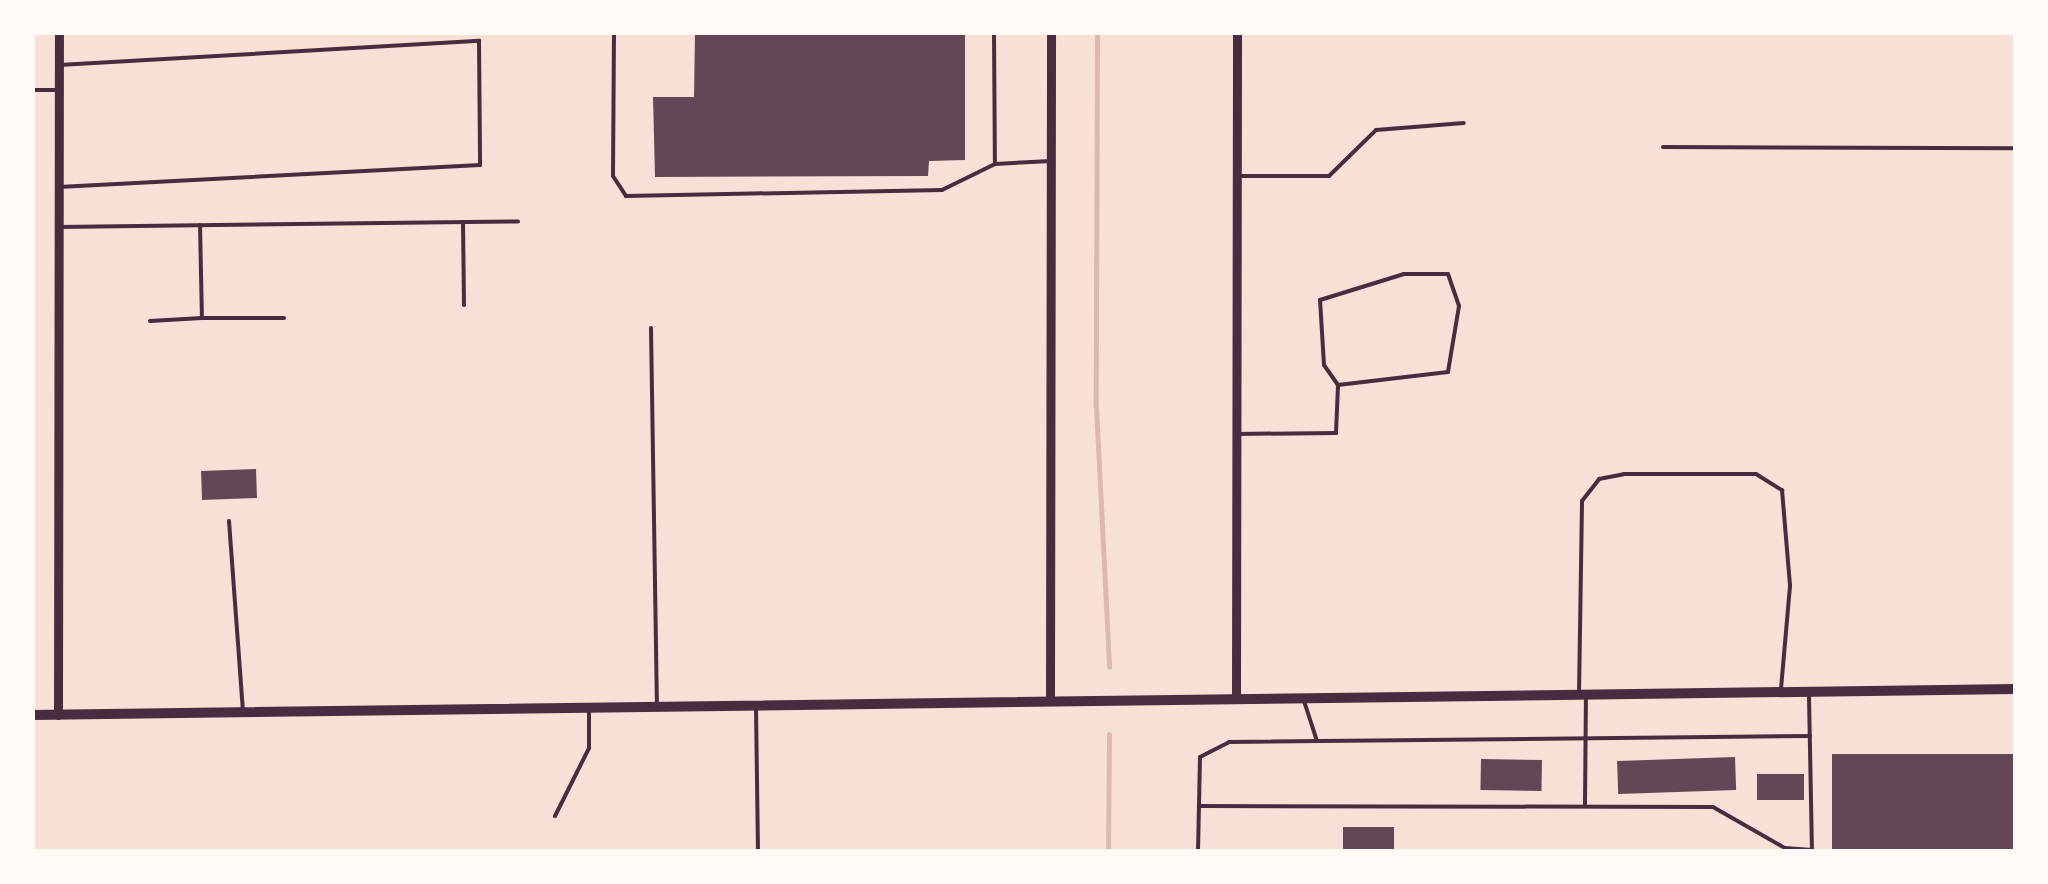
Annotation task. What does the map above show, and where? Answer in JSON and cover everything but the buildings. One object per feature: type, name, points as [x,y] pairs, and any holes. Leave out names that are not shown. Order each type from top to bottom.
[{"type":"street","points":[[58,716],[59,32]]},
{"type":"street","points":[[1050,699],[1051,32]]},
{"type":"street","points":[[1236,698],[1237,32]]},
{"type":"street","points":[[32,716],[1088,698],[2016,690]]},
{"type":"lane","points":[[614,32],[614,176],[626,196],[942,190],[995,164],[1050,161]]},
{"type":"lane","points":[[994,32],[995,164]]},
{"type":"lane","points":[[59,65],[479,41],[480,164],[60,187]]},
{"type":"lane","points":[[32,90],[59,90]]},
{"type":"lane","points":[[1236,176],[1329,176],[1376,130],[1464,122]]},
{"type":"lane","points":[[1662,147],[2016,148]]},
{"type":"lane","points":[[59,227],[518,221]]},
{"type":"lane","points":[[463,222],[464,305]]},
{"type":"lane","points":[[200,226],[202,318]]},
{"type":"lane","points":[[1236,434],[1336,432],[1338,385],[1324,365],[1320,300],[1404,274],[1448,274],[1459,306],[1448,372],[1338,385]]},
{"type":"lane","points":[[150,321],[284,318]]},
{"type":"lane","points":[[652,328],[657,706]]},
{"type":"lane","points":[[1585,805],[1582,500],[1599,479],[1624,474],[1756,474],[1782,490],[1790,586],[1782,692]]},
{"type":"lane","points":[[230,521],[243,712]]},
{"type":"lane","points":[[1199,806],[1714,807],[1785,848],[1812,851],[1809,692]]},
{"type":"lane","points":[[1303,697],[1316,739]]},
{"type":"lane","points":[[756,704],[758,852]]},
{"type":"lane","points":[[555,816],[589,748],[589,707]]},
{"type":"lane","points":[[1198,852],[1205,752],[1316,739],[1587,741],[1810,736]]},
{"type":"waterway","points":[[1097,32],[1096,407],[1109,667]]},
{"type":"waterway","points":[[1108,852],[1109,734]]}]
